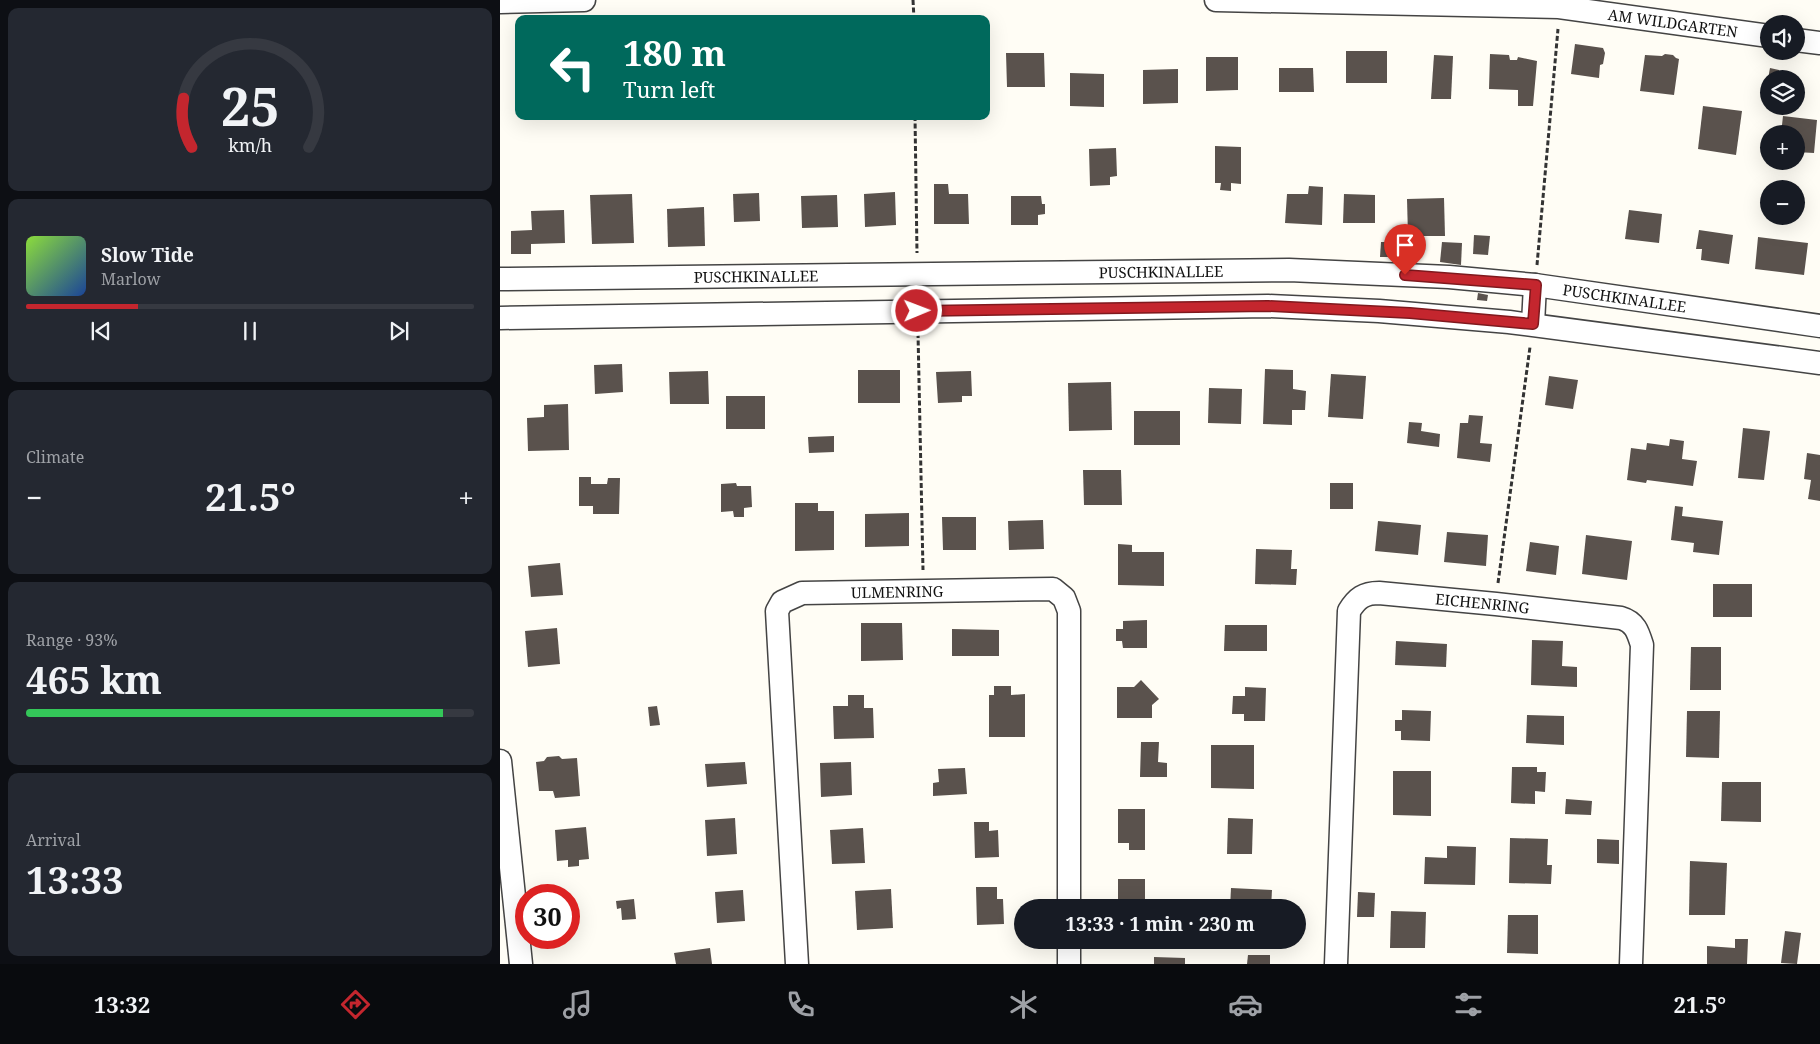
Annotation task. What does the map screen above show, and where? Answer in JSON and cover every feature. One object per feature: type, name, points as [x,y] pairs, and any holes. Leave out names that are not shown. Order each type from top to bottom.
[{"type":"street","points":[[500,2],[584,0]]},
{"type":"street","name":"AM WILDGARTEN","points":[[1216,0],[1560,7],[1760,35]]},
{"type":"street","points":[[1805,41],[1820,43]]},
{"type":"street","name":"PUSCHKINALLEE","points":[[500,279],[1289,270],[1449,278],[1536,285],[1820,326]]},
{"type":"street","points":[[917,311],[918,273]]},
{"type":"street","points":[[1533,324],[1536,285]]},
{"type":"street","points":[[500,318],[1268,306],[1410,313],[1533,324],[1820,363]]},
{"type":"street","name":"ULMENRING","points":[[797,964],[777,611],[782,602],[802,593],[1053,589],[1064,598],[1069,611],[1069,899]]},
{"type":"street","name":"EICHENRING","points":[[1336,964],[1349,612],[1355,601],[1368,593],[1496,604],[1620,618],[1633,625],[1642,645],[1631,964]]},
{"type":"street","points":[[500,761],[521,964]]},
{"type":"street","points":[[1068,964],[1069,949]]},
{"type":"path","points":[[913,0],[914,15]]},
{"type":"path","points":[[1536,285],[1560,7]]},
{"type":"path","points":[[915,120],[918,273]]},
{"type":"path","points":[[917,311],[923,590]]},
{"type":"path","points":[[1496,604],[1533,324]]},
{"type":"building","points":[[1575,44],[1603,48],[1605,53],[1603,64],[1600,65],[1599,78],[1571,74]]},
{"type":"building","points":[[1346,51],[1387,51],[1387,83],[1346,83]]},
{"type":"building","points":[[1006,53],[1044,53],[1045,87],[1007,87]]},
{"type":"building","points":[[1490,54],[1509,55],[1510,60],[1517,60],[1518,57],[1537,61],[1533,106],[1518,106],[1518,90],[1489,89]]},
{"type":"building","points":[[1665,54],[1673,55],[1679,59],[1674,95],[1640,91],[1645,55],[1662,56]]},
{"type":"building","points":[[1434,55],[1453,56],[1451,99],[1431,99]]},
{"type":"building","points":[[1206,57],[1238,57],[1238,90],[1206,91]]},
{"type":"building","points":[[1279,68],[1313,68],[1314,92],[1279,92]]},
{"type":"building","points":[[1178,69],[1178,103],[1143,104],[1143,70]]},
{"type":"building","points":[[1070,73],[1104,74],[1104,107],[1070,106]]},
{"type":"building","points":[[1703,106],[1742,111],[1736,155],[1698,149]]},
{"type":"building","points":[[1783,116],[1817,120],[1814,153],[1805,152],[1805,125],[1782,125]]},
{"type":"building","points":[[1215,146],[1241,147],[1241,184],[1231,183],[1231,191],[1220,190],[1221,183],[1215,183]]},
{"type":"building","points":[[1116,148],[1117,176],[1110,177],[1110,185],[1090,186],[1089,149]]},
{"type":"building","points":[[934,184],[948,184],[949,194],[968,194],[969,224],[934,224]]},
{"type":"building","points":[[1309,186],[1323,187],[1322,225],[1285,223],[1287,194],[1308,194]]},
{"type":"building","points":[[895,192],[896,225],[865,227],[864,194]]},
{"type":"building","points":[[759,193],[760,221],[734,222],[733,194]]},
{"type":"building","points":[[632,194],[634,243],[592,244],[590,195]]},
{"type":"building","points":[[1344,194],[1375,195],[1375,223],[1343,223]]},
{"type":"building","points":[[837,195],[838,227],[802,228],[801,196]]},
{"type":"building","points":[[1011,196],[1041,196],[1042,204],[1045,204],[1045,214],[1038,215],[1038,225],[1011,225]]},
{"type":"building","points":[[1444,198],[1445,236],[1408,236],[1407,199]]},
{"type":"building","points":[[704,207],[705,246],[668,247],[667,209]]},
{"type":"building","points":[[564,210],[565,243],[531,244],[531,254],[511,254],[511,231],[532,230],[531,211]]},
{"type":"building","points":[[1629,210],[1662,214],[1659,243],[1625,239]]},
{"type":"building","points":[[1699,230],[1733,235],[1729,264],[1701,260],[1702,249],[1696,249]]},
{"type":"building","points":[[1474,235],[1490,236],[1488,255],[1473,254]]},
{"type":"building","points":[[1758,237],[1808,243],[1804,275],[1755,269]]},
{"type":"building","points":[[1381,242],[1395,242],[1394,257],[1380,257]]},
{"type":"building","points":[[1442,242],[1462,243],[1461,265],[1440,262]]},
{"type":"building","points":[[1478,293],[1488,295],[1487,301],[1477,300]]},
{"type":"building","points":[[622,364],[623,392],[595,394],[594,365]]},
{"type":"building","points":[[1265,369],[1293,370],[1293,389],[1306,391],[1305,410],[1292,410],[1292,425],[1263,424]]},
{"type":"building","points":[[858,370],[900,370],[900,403],[858,403]]},
{"type":"building","points":[[708,371],[709,404],[670,404],[669,372]]},
{"type":"building","points":[[971,371],[972,396],[962,396],[962,402],[938,403],[936,372]]},
{"type":"building","points":[[1331,374],[1366,376],[1363,419],[1328,417]]},
{"type":"building","points":[[1549,376],[1578,380],[1573,409],[1545,405]]},
{"type":"building","points":[[1111,382],[1112,430],[1069,431],[1068,383]]},
{"type":"building","points":[[1209,388],[1242,389],[1241,424],[1208,423]]},
{"type":"building","points":[[726,396],[765,396],[765,429],[726,429]]},
{"type":"building","points":[[568,404],[569,450],[528,451],[527,418],[544,417],[544,405]]},
{"type":"building","points":[[1134,411],[1180,411],[1180,445],[1134,445]]},
{"type":"building","points":[[1469,415],[1483,416],[1480,443],[1492,444],[1490,462],[1457,458],[1460,423],[1468,423]]},
{"type":"building","points":[[1409,422],[1422,423],[1421,431],[1440,434],[1439,447],[1407,443]]},
{"type":"building","points":[[1743,428],[1770,431],[1764,480],[1738,478]]},
{"type":"building","points":[[834,436],[834,452],[809,453],[808,437]]},
{"type":"building","points":[[1670,439],[1684,441],[1682,459],[1697,461],[1693,486],[1647,480],[1646,483],[1627,480],[1631,448],[1646,450],[1647,443],[1669,446]]},
{"type":"building","points":[[1807,453],[1820,455],[1820,501],[1808,499],[1811,480],[1804,479]]},
{"type":"building","points":[[1083,470],[1121,470],[1122,505],[1084,505]]},
{"type":"building","points":[[579,477],[591,477],[591,484],[607,484],[608,478],[620,478],[619,514],[593,514],[593,506],[579,506]]},
{"type":"building","points":[[736,483],[737,486],[751,486],[752,507],[744,508],[744,517],[734,517],[733,511],[721,512],[721,484]]},
{"type":"building","points":[[1330,483],[1353,483],[1353,509],[1330,509]]},
{"type":"building","points":[[795,503],[818,503],[818,511],[834,511],[834,550],[795,551]]},
{"type":"building","points":[[1675,506],[1683,507],[1682,516],[1723,521],[1719,555],[1693,552],[1694,543],[1671,540]]},
{"type":"building","points":[[909,513],[909,546],[865,547],[865,514]]},
{"type":"building","points":[[942,517],[976,517],[976,550],[943,550]]},
{"type":"building","points":[[1043,520],[1044,549],[1009,550],[1008,521]]},
{"type":"building","points":[[1378,521],[1421,525],[1418,555],[1375,551]]},
{"type":"building","points":[[1447,532],[1488,535],[1486,566],[1444,562]]},
{"type":"building","points":[[1586,535],[1632,541],[1627,580],[1582,574]]},
{"type":"building","points":[[1530,542],[1559,546],[1556,575],[1526,571]]},
{"type":"building","points":[[1118,544],[1132,545],[1132,552],[1164,552],[1164,586],[1118,585]]},
{"type":"building","points":[[1256,549],[1292,550],[1291,569],[1297,569],[1296,585],[1255,584]]},
{"type":"building","points":[[560,563],[563,595],[531,597],[528,566]]},
{"type":"building","points":[[1713,584],[1752,584],[1752,617],[1713,617]]},
{"type":"building","points":[[1147,620],[1147,648],[1123,648],[1122,641],[1116,641],[1116,629],[1123,629],[1123,621]]},
{"type":"building","points":[[861,623],[902,623],[903,660],[861,661]]},
{"type":"building","points":[[1225,625],[1267,625],[1267,651],[1224,651]]},
{"type":"building","points":[[557,628],[560,664],[528,667],[525,631]]},
{"type":"building","points":[[952,629],[999,630],[999,656],[952,656]]},
{"type":"building","points":[[1532,640],[1563,641],[1562,666],[1577,667],[1577,687],[1531,685]]},
{"type":"building","points":[[1396,641],[1447,644],[1446,667],[1395,665]]},
{"type":"building","points":[[1691,647],[1721,647],[1721,690],[1690,690]]},
{"type":"building","points":[[1141,680],[1159,699],[1152,705],[1152,718],[1117,718],[1117,687],[1134,687]]},
{"type":"building","points":[[994,686],[1011,686],[1011,695],[1025,694],[1025,737],[989,737],[989,695],[994,695]]},
{"type":"building","points":[[1245,687],[1266,688],[1265,721],[1244,721],[1244,714],[1232,714],[1233,696],[1245,696]]},
{"type":"building","points":[[848,695],[864,695],[864,708],[873,708],[874,738],[834,739],[833,706],[848,706]]},
{"type":"building","points":[[657,706],[660,725],[650,726],[648,707]]},
{"type":"building","points":[[1402,710],[1431,711],[1430,741],[1401,740],[1401,731],[1395,731],[1395,720],[1402,720]]},
{"type":"building","points":[[1687,711],[1720,711],[1719,758],[1686,757]]},
{"type":"building","points":[[1527,715],[1564,716],[1564,745],[1526,743]]},
{"type":"building","points":[[1141,742],[1159,742],[1158,762],[1167,763],[1167,777],[1140,777]]},
{"type":"building","points":[[1211,745],[1254,745],[1254,789],[1211,788]]},
{"type":"building","points":[[559,756],[562,759],[577,758],[580,796],[555,798],[553,791],[539,791],[536,762],[544,761],[547,757]]},
{"type":"building","points":[[745,762],[747,784],[707,787],[705,764]]},
{"type":"building","points":[[851,762],[852,795],[821,797],[820,763]]},
{"type":"building","points":[[1512,767],[1537,767],[1537,772],[1546,772],[1545,792],[1535,791],[1535,804],[1511,803]]},
{"type":"building","points":[[965,768],[967,794],[933,796],[933,783],[939,782],[938,769]]},
{"type":"building","points":[[1393,771],[1431,771],[1431,816],[1393,815]]},
{"type":"building","points":[[1722,782],[1761,782],[1761,822],[1721,821]]},
{"type":"building","points":[[1566,799],[1592,801],[1591,815],[1565,814]]},
{"type":"building","points":[[1118,809],[1145,809],[1145,850],[1129,850],[1129,843],[1118,843]]},
{"type":"building","points":[[735,818],[737,854],[707,856],[705,820]]},
{"type":"building","points":[[1228,818],[1253,819],[1252,854],[1227,854]]},
{"type":"building","points":[[974,822],[989,822],[989,831],[998,830],[999,857],[975,858]]},
{"type":"building","points":[[586,827],[589,859],[579,860],[579,866],[568,867],[568,860],[557,861],[555,830]]},
{"type":"building","points":[[863,828],[865,863],[832,864],[830,830]]},
{"type":"building","points":[[1510,838],[1548,839],[1547,865],[1552,865],[1551,884],[1509,883]]},
{"type":"building","points":[[1597,839],[1619,840],[1619,864],[1597,863]]},
{"type":"building","points":[[1447,846],[1476,847],[1475,885],[1424,884],[1425,857],[1447,858]]},
{"type":"building","points":[[1690,861],[1727,863],[1725,915],[1689,915]]},
{"type":"building","points":[[1118,879],[1145,879],[1145,899],[1118,899]]},
{"type":"building","points":[[976,887],[997,887],[997,899],[1003,899],[1004,924],[977,925]]},
{"type":"building","points":[[1231,888],[1272,890],[1272,899],[1230,899]]},
{"type":"building","points":[[891,889],[893,928],[857,930],[855,891]]},
{"type":"building","points":[[743,890],[745,921],[717,923],[715,892]]},
{"type":"building","points":[[1358,892],[1375,893],[1374,917],[1357,917]]},
{"type":"building","points":[[634,899],[636,919],[622,920],[621,908],[617,909],[616,901]]},
{"type":"building","points":[[1391,911],[1426,912],[1425,948],[1390,948]]},
{"type":"building","points":[[1508,915],[1538,915],[1538,954],[1507,953]]},
{"type":"building","points":[[1785,931],[1801,933],[1797,964],[1781,963]]},
{"type":"building","points":[[1735,939],[1748,939],[1747,964],[1707,964],[1707,946],[1735,948]]},
{"type":"building","points":[[710,948],[712,964],[676,964],[674,953]]},
{"type":"building","points":[[1248,955],[1270,955],[1270,964],[1247,964]]},
{"type":"building","points":[[1154,957],[1185,958],[1185,964],[1154,964]]},
{"type":"route","points":[[917,311],[1268,306],[1410,313],[1533,324],[1536,285],[1405,275]]}]
